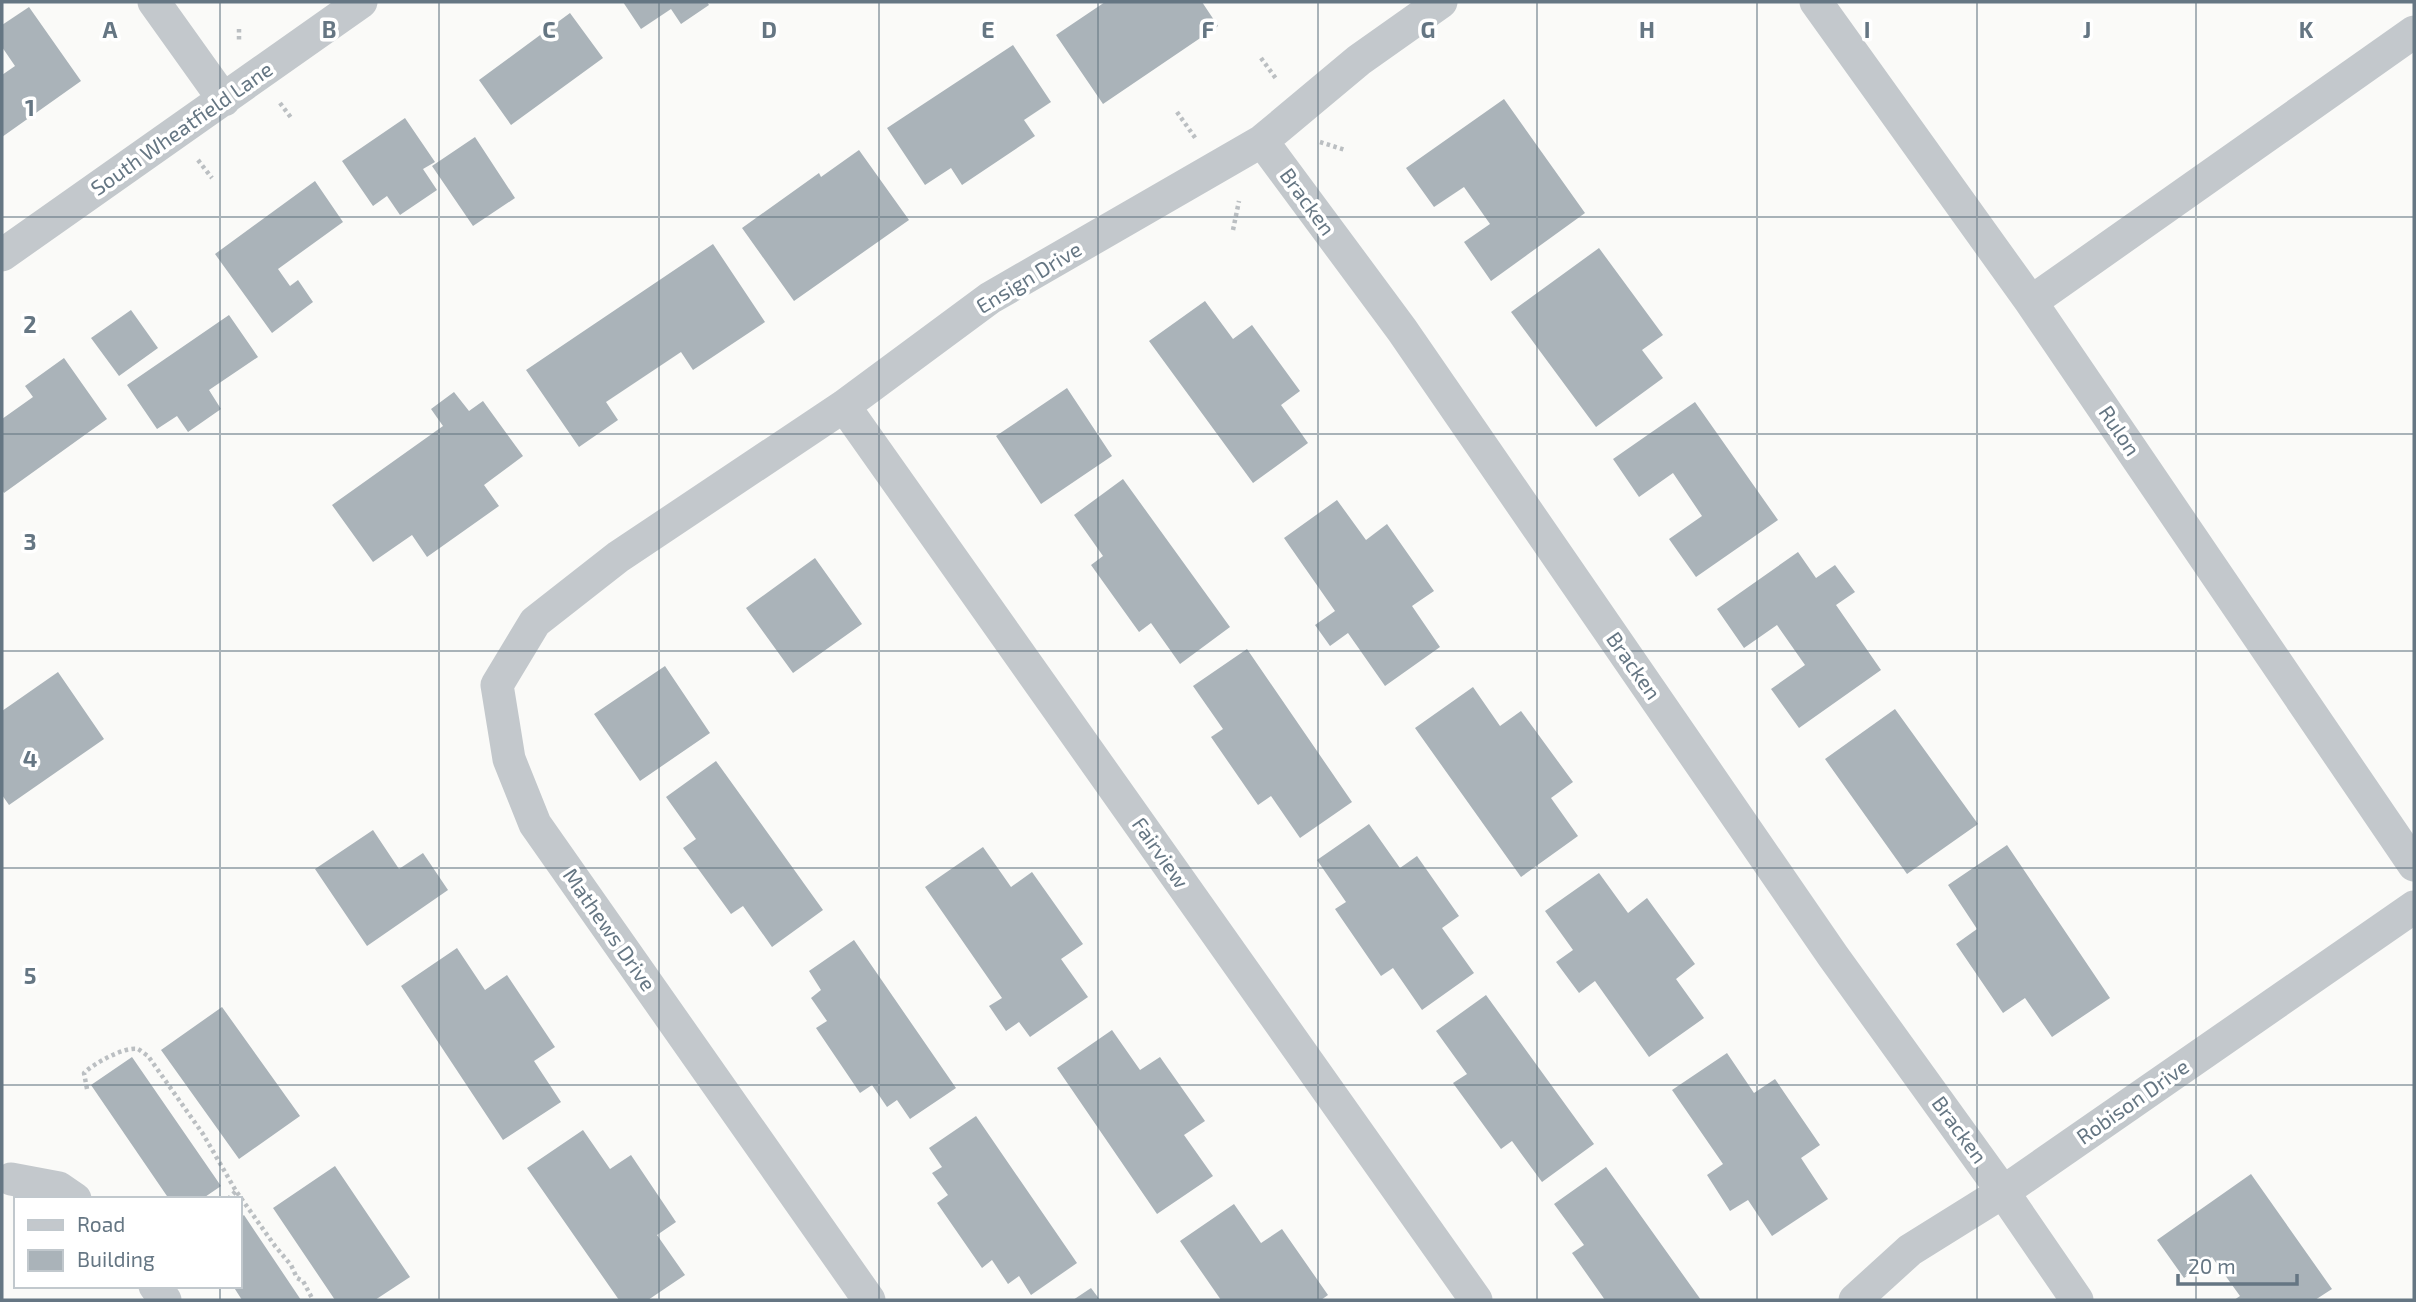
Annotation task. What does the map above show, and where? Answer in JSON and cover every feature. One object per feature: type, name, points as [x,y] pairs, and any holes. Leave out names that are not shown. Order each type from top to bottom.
[{"type":"street","points":[[154,2],[225,100]]},
{"type":"street","name":"South Wheatfield Lane","points":[[2,255],[361,2]]},
{"type":"street","name":"Ensign Drive","points":[[618,557],[844,407],[990,298],[1262,141],[1359,60],[1441,2]]},
{"type":"street","name":"Rulon","points":[[1816,2],[2031,302],[2414,865]]},
{"type":"street","points":[[2031,302],[2414,32]]},
{"type":"street","name":"Bracken","points":[[1262,141],[1402,330],[1833,956],[2003,1192],[2077,1300]]},
{"type":"street","name":"Fairview","points":[[844,407],[1476,1300]]},
{"type":"street","name":"Mathews Drive","points":[[618,557],[535,622],[497,685],[509,760],[535,824],[869,1300]]},
{"type":"street","name":"Robison Drive","points":[[1855,1300],[1909,1250],[2003,1192],[2414,907]]},
{"type":"street","points":[[11,1179],[59,1188],[72,1197]]},
{"type":"path","points":[[1261,58],[1277,80]]},
{"type":"path","points":[[279,102],[292,119]]},
{"type":"path","points":[[1177,112],[1197,140]]},
{"type":"path","points":[[1320,142],[1345,150]]},
{"type":"path","points":[[198,159],[212,178]]},
{"type":"path","points":[[1233,230],[1240,201]]},
{"type":"path","points":[[87,1088],[84,1073],[89,1068],[125,1050],[139,1049],[148,1056],[203,1134],[240,1197]]},
{"type":"path","points":[[230,1197],[236,1191]]},
{"type":"path","points":[[242,1199],[291,1265],[297,1278],[303,1281],[313,1300]]},
{"type":"building","points":[[623,2],[707,2],[709,5],[681,24],[671,9],[641,29]]},
{"type":"building","points":[[1105,2],[1202,2],[1218,26],[1103,104],[1056,35]]},
{"type":"building","points":[[29,7],[81,81],[2,137],[2,75],[15,66],[2,47],[2,25]]},
{"type":"building","points":[[570,13],[603,58],[511,125],[479,80]]},
{"type":"building","points":[[1013,45],[1051,102],[1024,120],[1035,136],[962,185],[951,168],[925,185],[887,128]]},
{"type":"building","points":[[1504,99],[1585,213],[1491,281],[1464,242],[1490,224],[1464,187],[1434,207],[1406,168]]},
{"type":"building","points":[[405,118],[435,162],[423,169],[437,190],[400,215],[387,196],[373,206],[342,161]]},
{"type":"building","points":[[475,137],[515,198],[473,226],[432,166]]},
{"type":"building","points":[[859,150],[909,220],[794,301],[742,228],[819,173],[821,177]]},
{"type":"building","points":[[315,181],[343,222],[278,269],[290,286],[298,280],[313,302],[272,333],[215,254]]},
{"type":"building","points":[[713,244],[765,322],[693,370],[681,352],[606,402],[618,420],[579,447],[526,370]]},
{"type":"building","points":[[1599,248],[1663,335],[1642,350],[1663,378],[1596,427],[1511,312]]},
{"type":"building","points":[[1205,301],[1233,339],[1252,325],[1300,391],[1281,405],[1308,443],[1253,483],[1149,341]]},
{"type":"building","points":[[131,310],[158,348],[119,376],[91,338]]},
{"type":"building","points":[[229,315],[258,357],[209,390],[221,409],[188,432],[177,416],[157,429],[127,385]]},
{"type":"building","points":[[64,358],[107,419],[4,493],[2,419],[33,397],[25,386]]},
{"type":"building","points":[[1067,388],[1112,456],[1041,504],[996,436]]},
{"type":"building","points":[[454,392],[469,411],[483,401],[523,456],[484,485],[499,506],[427,557],[412,535],[373,562],[332,505],[443,426],[431,409]]},
{"type":"building","points":[[1695,402],[1778,520],[1696,577],[1669,539],[1702,516],[1673,473],[1639,497],[1613,459]]},
{"type":"building","points":[[1123,479],[1230,627],[1180,664],[1151,623],[1139,632],[1091,565],[1103,556],[1074,515]]},
{"type":"building","points":[[1337,500],[1366,540],[1387,524],[1434,591],[1412,606],[1440,647],[1385,686],[1348,633],[1330,646],[1315,625],[1335,611],[1284,538]]},
{"type":"building","points":[[1798,552],[1816,578],[1835,565],[1855,592],[1836,605],[1881,670],[1799,728],[1771,689],[1805,665],[1777,625],[1744,648],[1717,609]]},
{"type":"building","points":[[815,558],[862,624],[793,673],[746,608]]},
{"type":"building","points":[[1247,649],[1352,802],[1300,838],[1271,796],[1258,805],[1211,737],[1223,729],[1193,686]]},
{"type":"building","points":[[665,666],[710,733],[640,781],[594,714]]},
{"type":"building","points":[[58,672],[104,739],[9,805],[2,795],[2,711]]},
{"type":"building","points":[[1473,687],[1500,726],[1521,711],[1573,782],[1551,798],[1578,836],[1521,877],[1415,728]]},
{"type":"building","points":[[1895,709],[1978,824],[1907,874],[1825,759]]},
{"type":"building","points":[[716,761],[823,910],[772,947],[743,906],[731,914],[683,848],[696,839],[666,797]]},
{"type":"building","points":[[1369,824],[1400,868],[1417,856],[1459,916],[1442,928],[1474,973],[1422,1010],[1393,968],[1381,976],[1335,909],[1346,902],[1317,860]]},
{"type":"building","points":[[373,830],[399,869],[423,853],[448,890],[367,946],[315,869]]},
{"type":"building","points":[[2007,845],[2110,998],[2052,1037],[2025,998],[2003,1013],[1956,944],[1977,929],[1948,885]]},
{"type":"building","points":[[983,847],[1011,887],[1032,872],[1083,944],[1061,959],[1088,997],[1030,1037],[1019,1022],[1006,1031],[989,1006],[1002,998],[925,887]]},
{"type":"building","points":[[1599,873],[1628,913],[1647,898],[1695,964],[1676,979],[1704,1018],[1649,1057],[1595,981],[1579,993],[1556,962],[1573,950],[1545,911]]},
{"type":"building","points":[[854,940],[956,1088],[910,1119],[897,1100],[887,1107],[872,1085],[860,1093],[816,1028],[827,1021],[811,998],[821,990],[809,971]]},
{"type":"building","points":[[457,948],[485,990],[507,975],[555,1047],[534,1061],[561,1102],[503,1140],[401,986]]},
{"type":"building","points":[[1486,995],[1594,1144],[1542,1182],[1512,1141],[1501,1149],[1453,1083],[1467,1074],[1436,1031]]},
{"type":"building","points":[[222,1007],[300,1116],[239,1159],[161,1050]]},
{"type":"building","points":[[1112,1030],[1140,1070],[1160,1057],[1205,1121],[1184,1135],[1213,1176],[1157,1214],[1057,1068]]},
{"type":"building","points":[[1727,1053],[1754,1093],[1775,1079],[1820,1145],[1801,1158],[1828,1199],[1772,1236],[1748,1200],[1730,1211],[1707,1175],[1723,1164],[1672,1090]]},
{"type":"building","points":[[132,1057],[221,1186],[205,1197],[168,1197],[91,1085]]},
{"type":"building","points":[[976,1116],[1077,1263],[1031,1295],[1019,1276],[1008,1284],[992,1260],[982,1268],[937,1203],[948,1195],[932,1173],[942,1167],[929,1148]]},
{"type":"building","points":[[583,1130],[610,1169],[631,1155],[676,1222],[657,1235],[685,1275],[648,1300],[619,1300],[527,1168]]},
{"type":"building","points":[[335,1166],[410,1277],[375,1300],[335,1300],[273,1208]]},
{"type":"building","points":[[1606,1167],[1701,1300],[1605,1300],[1572,1253],[1584,1245],[1554,1204]]},
{"type":"building","points":[[2251,1174],[2332,1289],[2315,1300],[2234,1300],[2240,1296],[2212,1257],[2184,1278],[2157,1240]]},
{"type":"building","points":[[1234,1204],[1261,1243],[1282,1229],[1328,1295],[1321,1300],[1221,1300],[1180,1241]]},
{"type":"building","points":[[244,1215],[301,1300],[242,1300],[234,1288],[242,1288]]},
{"type":"building","points":[[1091,1288],[1100,1300],[1073,1300]]}]
